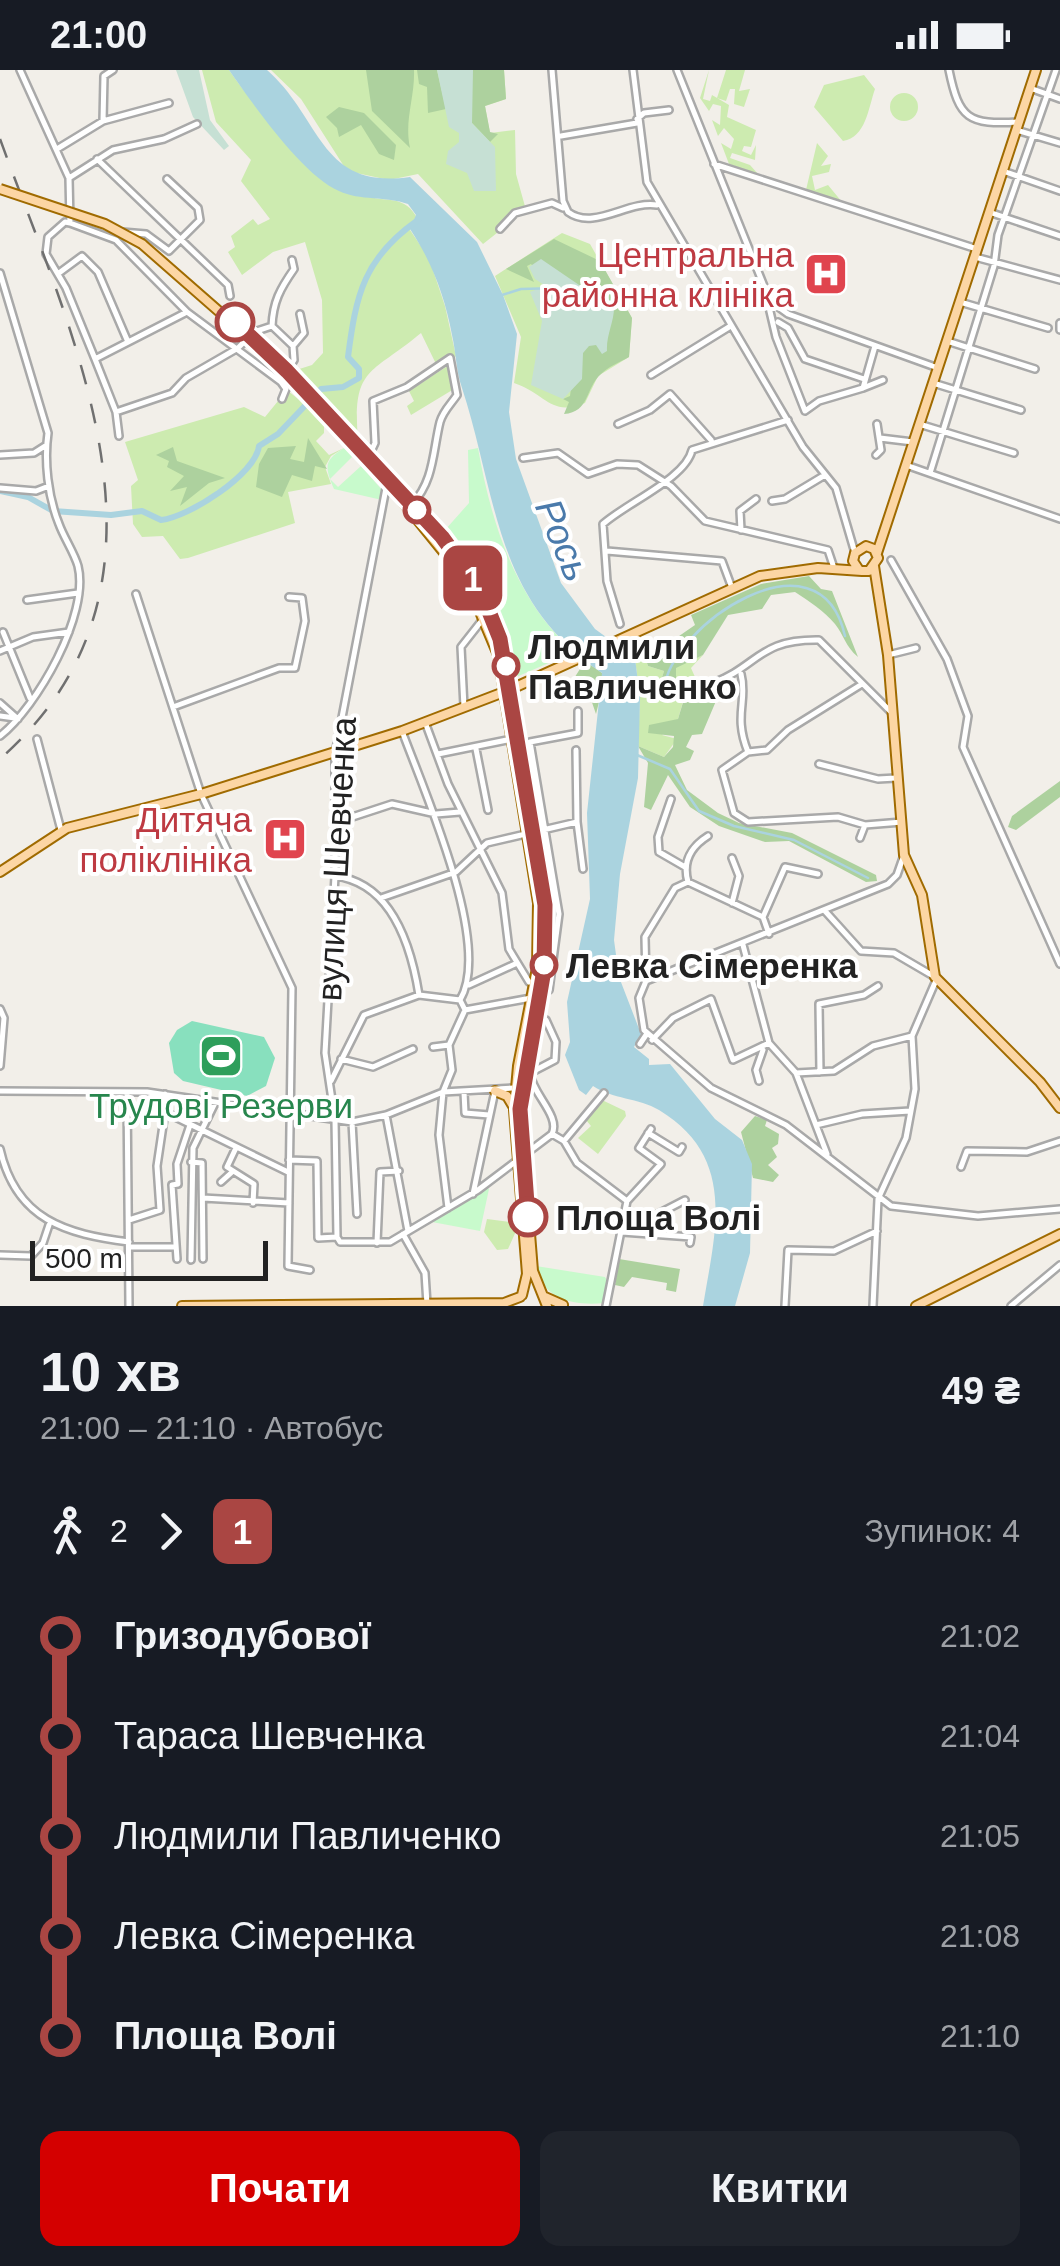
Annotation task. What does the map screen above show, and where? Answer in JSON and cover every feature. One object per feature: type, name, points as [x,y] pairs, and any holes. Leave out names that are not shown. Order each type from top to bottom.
[{"type":"main road","points":[[1036,70],[887,523],[873,582],[888,655],[904,855],[922,896],[936,977],[1040,1082],[1060,1108]]},
{"type":"main road","points":[[0,189],[106,224],[142,244],[287,371],[453,550],[480,589],[500,639],[512,739],[545,905],[536,998],[514,1110],[527,1274],[520,1299]]},
{"type":"main road","points":[[387,480],[457,565],[486,618],[506,691],[530,830]]},
{"type":"main road","points":[[385,502],[393,496],[400,499]]},
{"type":"main road","points":[[0,872],[61,830],[335,754],[506,691],[774,572],[833,565],[859,550],[887,523]]},
{"type":"main road","points":[[859,550],[876,559]]},
{"type":"main road","points":[[859,550],[861,571]]},
{"type":"main road","points":[[861,571],[876,559]]},
{"type":"main road","points":[[818,568],[861,571],[873,582]]},
{"type":"main road","points":[[897,875],[912,876]]},
{"type":"main road","points":[[518,1088],[518,1158],[533,1271],[544,1298]]},
{"type":"main road","points":[[495,1092],[507,1096],[514,1110]]},
{"type":"main road","points":[[916,1306],[1060,1234]]},
{"type":"main road","points":[[182,1306],[507,1305],[530,1290],[562,1306],[573,1306]]},
{"type":"street","points":[[20,70],[69,178],[70,223]]},
{"type":"street","points":[[103,121],[104,76],[113,70]]},
{"type":"street","points":[[552,70],[561,136],[563,201],[568,212]]},
{"type":"street","points":[[633,70],[644,171],[657,205],[788,420],[838,492],[851,540],[859,550]]},
{"type":"street","points":[[677,70],[766,296],[776,338],[806,410],[884,380]]},
{"type":"street","points":[[949,70],[963,114],[990,123],[1018,126],[1060,143]]},
{"type":"street","points":[[930,473],[981,308],[1004,217],[1036,136],[1056,70]]},
{"type":"street","points":[[1030,88],[1060,99]]},
{"type":"street","points":[[57,149],[103,121],[170,103]]},
{"type":"street","points":[[561,136],[637,121],[644,114],[668,110]]},
{"type":"street","points":[[69,178],[97,159],[197,124]]},
{"type":"street","points":[[97,159],[228,285],[230,296]]},
{"type":"street","points":[[714,164],[1060,280]]},
{"type":"street","points":[[1002,172],[1060,191]]},
{"type":"street","points":[[116,240],[124,230],[132,230],[146,234],[169,251],[200,220],[198,208],[168,178]]},
{"type":"street","points":[[500,228],[515,213],[552,202],[583,219],[640,205],[657,205]]},
{"type":"street","points":[[989,212],[1060,236]]},
{"type":"street","points":[[119,436],[116,412],[96,359],[59,273],[51,267],[44,242],[64,222],[116,240],[186,312],[281,382],[286,388],[282,399]]},
{"type":"street","points":[[59,273],[82,256],[93,265],[128,342]]},
{"type":"street","points":[[272,326],[276,295],[294,269],[292,260]]},
{"type":"street","points":[[0,274],[48,433],[45,446],[55,511],[78,565],[77,614],[69,632],[18,719],[0,736]]},
{"type":"street","points":[[766,296],[788,314],[938,368]]},
{"type":"street","points":[[960,302],[1048,328]]},
{"type":"street","points":[[96,359],[186,312]]},
{"type":"street","points":[[287,371],[294,360],[293,346],[304,332],[300,314]]},
{"type":"street","points":[[778,322],[788,328],[805,359],[864,379]]},
{"type":"street","points":[[116,412],[172,393],[186,378],[272,326]]},
{"type":"street","points":[[272,326],[293,346]]},
{"type":"street","points":[[651,375],[730,326]]},
{"type":"street","points":[[947,341],[1034,369]]},
{"type":"street","points":[[863,388],[875,346]]},
{"type":"street","points":[[368,458],[375,444],[373,401],[407,387],[450,358],[457,395],[441,416],[435,456],[421,494],[412,504]]},
{"type":"street","points":[[933,383],[1021,410]]},
{"type":"street","points":[[618,424],[670,394],[712,440]]},
{"type":"street","points":[[620,624],[607,581],[603,524],[627,503],[691,462],[692,450],[712,440],[731,439],[788,420]]},
{"type":"street","points":[[876,424],[881,450],[876,455]]},
{"type":"street","points":[[919,424],[1014,453]]},
{"type":"street","points":[[880,438],[913,442]]},
{"type":"street","points":[[0,455],[34,453],[45,446]]},
{"type":"street","points":[[523,458],[558,453],[574,468],[592,474],[617,464],[638,466],[676,490],[705,520],[828,550],[833,565]]},
{"type":"street","points":[[906,465],[1060,519]]},
{"type":"street","points":[[772,500],[785,499],[825,475]]},
{"type":"street","name":"вулиця Шевченка","points":[[338,1239],[335,1120],[325,1053],[334,876],[335,754],[387,480]]},
{"type":"street","points":[[0,488],[24,491],[49,486]]},
{"type":"street","points":[[741,530],[740,510],[756,499]]},
{"type":"street","points":[[607,551],[722,561],[732,588]]},
{"type":"street","points":[[876,559],[890,560],[947,660],[968,716],[963,747],[1060,964]]},
{"type":"street","points":[[27,600],[78,593]]},
{"type":"street","points":[[136,594],[201,794],[290,982],[288,1266],[310,1270]]},
{"type":"street","points":[[173,707],[279,668],[295,668],[305,610],[302,598],[289,596]]},
{"type":"street","points":[[464,707],[459,660],[464,639],[486,618]]},
{"type":"street","points":[[458,631],[464,639]]},
{"type":"street","points":[[2,632],[31,699]]},
{"type":"street","points":[[0,651],[69,632]]},
{"type":"street","points":[[711,684],[741,673],[756,654],[776,643],[819,640],[890,711]]},
{"type":"street","points":[[888,655],[916,648]]},
{"type":"street","points":[[741,673],[745,688],[738,704],[739,724],[748,752]]},
{"type":"street","points":[[862,684],[788,730],[772,748],[748,752],[722,770],[734,813],[742,820],[788,823],[838,817],[865,825],[902,822]]},
{"type":"street","points":[[0,703],[18,719]]},
{"type":"street","points":[[549,990],[560,929],[530,742],[578,732],[578,711]]},
{"type":"street","points":[[0,716],[18,719]]},
{"type":"street","points":[[425,722],[461,812],[502,893],[515,964],[529,982]]},
{"type":"street","points":[[402,731],[456,872],[469,985]]},
{"type":"street","points":[[37,739],[61,830]]},
{"type":"street","points":[[438,754],[512,739]]},
{"type":"street","points":[[476,748],[488,810]]},
{"type":"street","points":[[576,750],[577,822],[583,869]]},
{"type":"street","points":[[819,764],[878,779],[896,778]]},
{"type":"street","points":[[671,799],[658,837],[659,852],[685,868]]},
{"type":"street","points":[[334,823],[392,804],[451,815],[461,812]]},
{"type":"street","points":[[381,898],[456,872],[478,849],[530,830],[577,822]]},
{"type":"street","points":[[860,838],[865,825]]},
{"type":"street","points":[[688,882],[685,868],[696,841],[708,836]]},
{"type":"street","points":[[646,981],[743,946],[888,884],[897,875],[904,855]]},
{"type":"street","points":[[732,858],[739,876],[732,903]]},
{"type":"street","points":[[762,917],[785,868],[818,874]]},
{"type":"street","points":[[334,876],[365,884],[381,898],[409,946],[419,995]]},
{"type":"street","points":[[688,882],[762,917],[769,934]]},
{"type":"street","points":[[688,882],[674,890],[644,937],[646,981],[639,998],[649,1038],[711,1088],[786,1124],[878,1199],[906,1211],[946,1214],[1060,1209]]},
{"type":"street","points":[[825,911],[861,950],[894,953],[936,977],[912,1036],[915,1089],[906,1138],[878,1199],[873,1306]]},
{"type":"street","points":[[743,946],[766,1045],[796,1073],[828,1156]]},
{"type":"street","points":[[460,1000],[469,985],[515,964]]},
{"type":"street","points":[[820,1072],[819,1004],[864,994],[878,986]]},
{"type":"street","points":[[330,1084],[364,1014],[419,995],[460,1000]]},
{"type":"street","points":[[465,1010],[536,998]]},
{"type":"street","points":[[640,1044],[673,1018],[711,999],[733,1060],[766,1045]]},
{"type":"street","points":[[460,1000],[465,1010]]},
{"type":"street","points":[[0,1009],[4,1018],[0,1066]]},
{"type":"street","points":[[448,1208],[439,1146],[444,1092],[452,1070],[449,1046],[465,1010]]},
{"type":"street","points":[[289,1160],[317,1161],[318,1238],[377,1243],[406,1233],[473,1194],[552,1134],[554,1121],[537,1097],[530,1072],[555,1060],[556,1042],[546,1020]]},
{"type":"street","points":[[796,1073],[834,1071],[873,1046],[912,1036]]},
{"type":"street","points":[[759,1081],[756,1070],[766,1045]]},
{"type":"street","points":[[433,1048],[449,1046]]},
{"type":"street","points":[[341,1060],[373,1067],[412,1050]]},
{"type":"street","points":[[0,1092],[165,1094],[352,1122],[386,1115],[444,1092],[518,1088]]},
{"type":"street","points":[[127,1092],[130,1306]]},
{"type":"street","points":[[464,1092],[465,1113],[489,1115]]},
{"type":"street","points":[[473,1194],[495,1092]]},
{"type":"street","points":[[129,1220],[160,1210],[156,1166],[165,1094]]},
{"type":"street","points":[[564,1141],[604,1094]]},
{"type":"street","points":[[191,1260],[191,1162],[215,1102]]},
{"type":"street","points":[[816,1125],[839,1118],[910,1111]]},
{"type":"street","points":[[165,1112],[288,1172]]},
{"type":"street","points":[[386,1115],[399,1170],[406,1233],[425,1273],[427,1304]]},
{"type":"street","points":[[352,1122],[356,1214]]},
{"type":"street","points":[[176,1259],[172,1185],[178,1184],[177,1164],[190,1125]]},
{"type":"street","points":[[606,1306],[628,1201],[661,1164],[639,1148],[650,1131],[678,1152],[682,1147]]},
{"type":"street","points":[[552,1134],[564,1141],[577,1164],[628,1201]]},
{"type":"street","points":[[962,1167],[967,1152],[1028,1152],[1060,1140]]},
{"type":"street","points":[[236,1148],[227,1166],[231,1173],[254,1184],[254,1203]]},
{"type":"street","points":[[0,1153],[37,1216],[49,1224],[129,1244],[176,1248]]},
{"type":"street","points":[[191,1162],[202,1163],[203,1259]]},
{"type":"street","points":[[377,1243],[380,1172],[399,1170]]},
{"type":"street","points":[[221,1182],[231,1173]]},
{"type":"street","points":[[204,1198],[288,1203]]},
{"type":"street","points":[[622,1232],[685,1200]]},
{"type":"street","points":[[0,1256],[31,1256],[42,1243],[49,1224]]},
{"type":"street","points":[[785,1306],[788,1250],[834,1251],[877,1231]]},
{"type":"street","points":[[622,1232],[691,1236],[690,1243]]},
{"type":"street","points":[[1011,1306],[1060,1265]]},
{"type":"green space","points":[[176,70],[199,70],[210,120],[229,146],[224,150],[193,117]]},
{"type":"green space","points":[[202,70],[229,70],[272,124],[322,166],[361,193],[397,201],[416,216],[410,230],[429,258],[456,356],[450,362],[454,389],[411,415],[407,406],[414,401],[409,391],[446,367],[437,366],[421,333],[368,374],[358,398],[358,440],[293,371],[312,365],[323,353],[322,300],[305,242],[273,252],[242,275],[228,252],[235,247],[231,236],[253,219],[258,225],[270,219],[241,181],[251,160],[216,122]]},
{"type":"green space","points":[[271,70],[504,70],[506,99],[485,106],[490,133],[515,130],[516,174],[526,210],[483,244],[418,174],[389,180],[347,171],[301,99]]},
{"type":"green space","points":[[366,70],[414,70],[408,128],[410,148],[372,111]]},
{"type":"green space","points":[[417,70],[437,70],[446,109],[428,113],[427,87],[419,84]]},
{"type":"green space","points":[[437,70],[473,70],[472,123],[495,147],[496,191],[474,191],[467,173],[446,164],[448,151],[459,142],[459,133],[449,127]]},
{"type":"green space","points":[[467,70],[504,70],[506,99],[485,106],[490,132],[498,134],[490,142],[472,123]]},
{"type":"green space","points":[[709,70],[703,99],[710,101],[712,95],[729,105],[727,117],[756,130],[751,147],[744,146],[742,151],[751,155],[756,145],[755,160],[732,153],[730,158],[750,165],[758,174],[729,164],[721,143],[731,149],[734,139],[724,128],[718,136],[712,120],[720,125],[721,106],[713,104],[709,111],[700,98]]},
{"type":"green space","points":[[726,70],[745,70],[739,91],[750,89],[744,107],[734,104],[735,89],[730,89],[726,101],[717,98]]},
{"type":"green space","points":[[864,75],[875,89],[868,113],[857,134],[843,141],[814,107],[824,85]]},
{"type":"green space","points":[[904,93],[914,97],[918,107],[914,117],[904,121],[894,117],[890,107],[894,97]]},
{"type":"green space","points":[[339,107],[364,113],[396,145],[394,160],[379,154],[361,125],[339,137],[337,128],[326,117]]},
{"type":"green space","points":[[817,143],[828,156],[821,166],[831,164],[829,172],[812,176],[815,190],[828,185],[842,202],[806,190]]},
{"type":"green space","points":[[562,233],[590,244],[632,318],[629,357],[598,376],[585,403],[573,407],[556,406],[514,383],[521,337],[495,276]]},
{"type":"green space","points":[[554,239],[600,261],[632,318],[629,357],[604,371],[583,404],[564,414],[569,402],[563,399],[570,396],[580,320],[531,264],[527,266],[534,282],[506,269]]},
{"type":"green space","points":[[541,259],[585,289],[604,286],[614,304],[607,351],[602,354],[596,345],[589,346],[583,353],[582,379],[563,399],[531,385],[542,321],[530,292],[546,286],[535,279],[529,267]]},
{"type":"green space","points":[[287,390],[324,420],[324,433],[316,441],[329,455],[344,448],[331,456],[325,467],[331,484],[288,492],[295,523],[180,559],[163,536],[142,537],[133,524],[131,486],[138,480],[125,442],[244,407],[265,417]]},
{"type":"green space","points":[[308,438],[327,469],[315,466],[312,481],[292,475],[282,497],[256,487],[259,464],[268,448],[296,446],[290,459],[304,462]]},
{"type":"green space","points":[[173,447],[177,461],[225,478],[209,483],[180,506],[187,487],[170,491],[184,476],[156,455]]},
{"type":"green space","points":[[344,448],[352,457],[330,479],[329,461]]},
{"type":"green space","points":[[478,448],[490,504],[509,559],[536,609],[574,652],[514,678],[510,650],[479,577],[485,563],[474,559],[472,566],[445,530],[469,503],[468,450]]},
{"type":"green space","points":[[361,466],[383,491],[382,500],[334,489],[330,479],[338,487]]},
{"type":"green space","points":[[809,576],[821,589],[832,591],[858,657],[835,624],[811,603],[795,592],[771,595],[762,609],[728,615],[703,655],[676,668],[676,678],[667,691],[650,689],[660,684],[664,671],[648,666],[643,651],[653,657],[668,656],[669,643],[695,625],[691,615],[761,584]]},
{"type":"green space","points":[[638,637],[648,666],[664,671],[660,684],[650,689],[672,679],[675,667],[703,655],[691,668],[695,677],[677,687],[684,698],[678,719],[662,735],[677,739],[664,757],[638,746],[640,698],[635,659],[620,645]]},
{"type":"green space","points":[[585,661],[602,673],[604,682],[596,714],[587,688],[573,680]]},
{"type":"green space","points":[[695,677],[716,701],[702,734],[692,735],[686,747],[694,751],[690,760],[675,765],[687,790],[718,813],[739,823],[792,833],[876,875],[877,881],[866,882],[789,841],[765,842],[719,826],[690,807],[668,775],[651,810],[644,807],[648,763],[638,746],[664,757],[673,747],[674,736],[648,733],[649,725],[678,719],[684,699],[677,687]]},
{"type":"green space","points":[[1060,781],[1060,797],[1016,830],[1008,827],[1012,816]]},
{"type":"green space","name":"Трудові Резерви","points":[[192,1021],[264,1037],[275,1058],[266,1086],[247,1096],[183,1081],[174,1073],[169,1043],[177,1030]]},
{"type":"green space","points":[[602,1100],[625,1111],[626,1116],[598,1154],[578,1138],[591,1126],[586,1120]]},
{"type":"green space","points":[[755,1116],[767,1120],[765,1126],[779,1134],[778,1144],[772,1148],[777,1157],[768,1165],[779,1175],[773,1182],[753,1178],[741,1132]]},
{"type":"green space","points":[[488,1188],[480,1231],[432,1222]]},
{"type":"green space","points":[[487,1219],[510,1222],[517,1229],[508,1249],[497,1250],[484,1232]]},
{"type":"green space","points":[[619,1259],[680,1269],[676,1292],[666,1290],[667,1283],[632,1277],[624,1287],[615,1285]]},
{"type":"green space","points":[[536,1266],[605,1277],[608,1282],[604,1303],[561,1298],[545,1286]]},
{"type":"water","points":[[229,70],[267,70],[325,146],[339,162],[357,173],[380,178],[410,177],[477,242],[503,295],[517,334],[509,412],[516,459],[561,583],[595,629],[635,658],[640,698],[638,778],[620,874],[614,940],[619,977],[641,1034],[634,1047],[649,1059],[649,1065],[670,1064],[715,1119],[742,1140],[752,1164],[750,1253],[735,1306],[703,1306],[715,1198],[701,1150],[684,1129],[651,1106],[593,1086],[586,1095],[579,1090],[565,1055],[570,1042],[567,1002],[590,899],[587,813],[602,673],[566,644],[540,613],[505,545],[460,382],[446,307],[431,267],[410,229],[416,215],[408,204],[347,194],[325,183],[279,137]]},
{"type":"waterway","points":[[0,491],[28,497],[53,511],[111,515],[142,511],[161,520],[204,503],[234,481],[255,457],[259,446],[278,434],[321,389],[343,387],[359,378],[359,369],[348,357],[359,296],[374,263],[418,220]]},
{"type":"waterway","points":[[502,295],[521,289],[559,288]]},
{"type":"waterway","points":[[639,692],[664,690],[672,665],[691,639],[717,615],[747,597],[778,587],[807,588],[830,604],[845,636]]},
{"type":"waterway","points":[[637,755],[670,769],[699,811],[734,826],[794,840],[868,878]]},
{"type":"railway","points":[[0,139],[59,296],[84,378],[102,459],[106,539],[94,617],[60,691],[0,759]]},
{"type":"bus line","name":"1","points":[[235,322],[287,371],[442,537],[480,589],[500,639],[545,905],[544,970],[520,1109],[520,1156],[528,1217]]},
{"type":"place","name":"Центральна районна клініка","points":[[826,274]]},
{"type":"place","name":"Людмили Павличенко","points":[[506,666]]},
{"type":"place","name":"Дитяча поліклініка","points":[[285,839]]},
{"type":"place","name":"Левка Сімеренка","points":[[544,965]]},
{"type":"place","name":"Трудові Резерви","points":[[221,1056]]},
{"type":"place","name":"Площа Волі","points":[[528,1217]]},
{"type":"water label","name":"Рось","points":[[563,540]]}]
